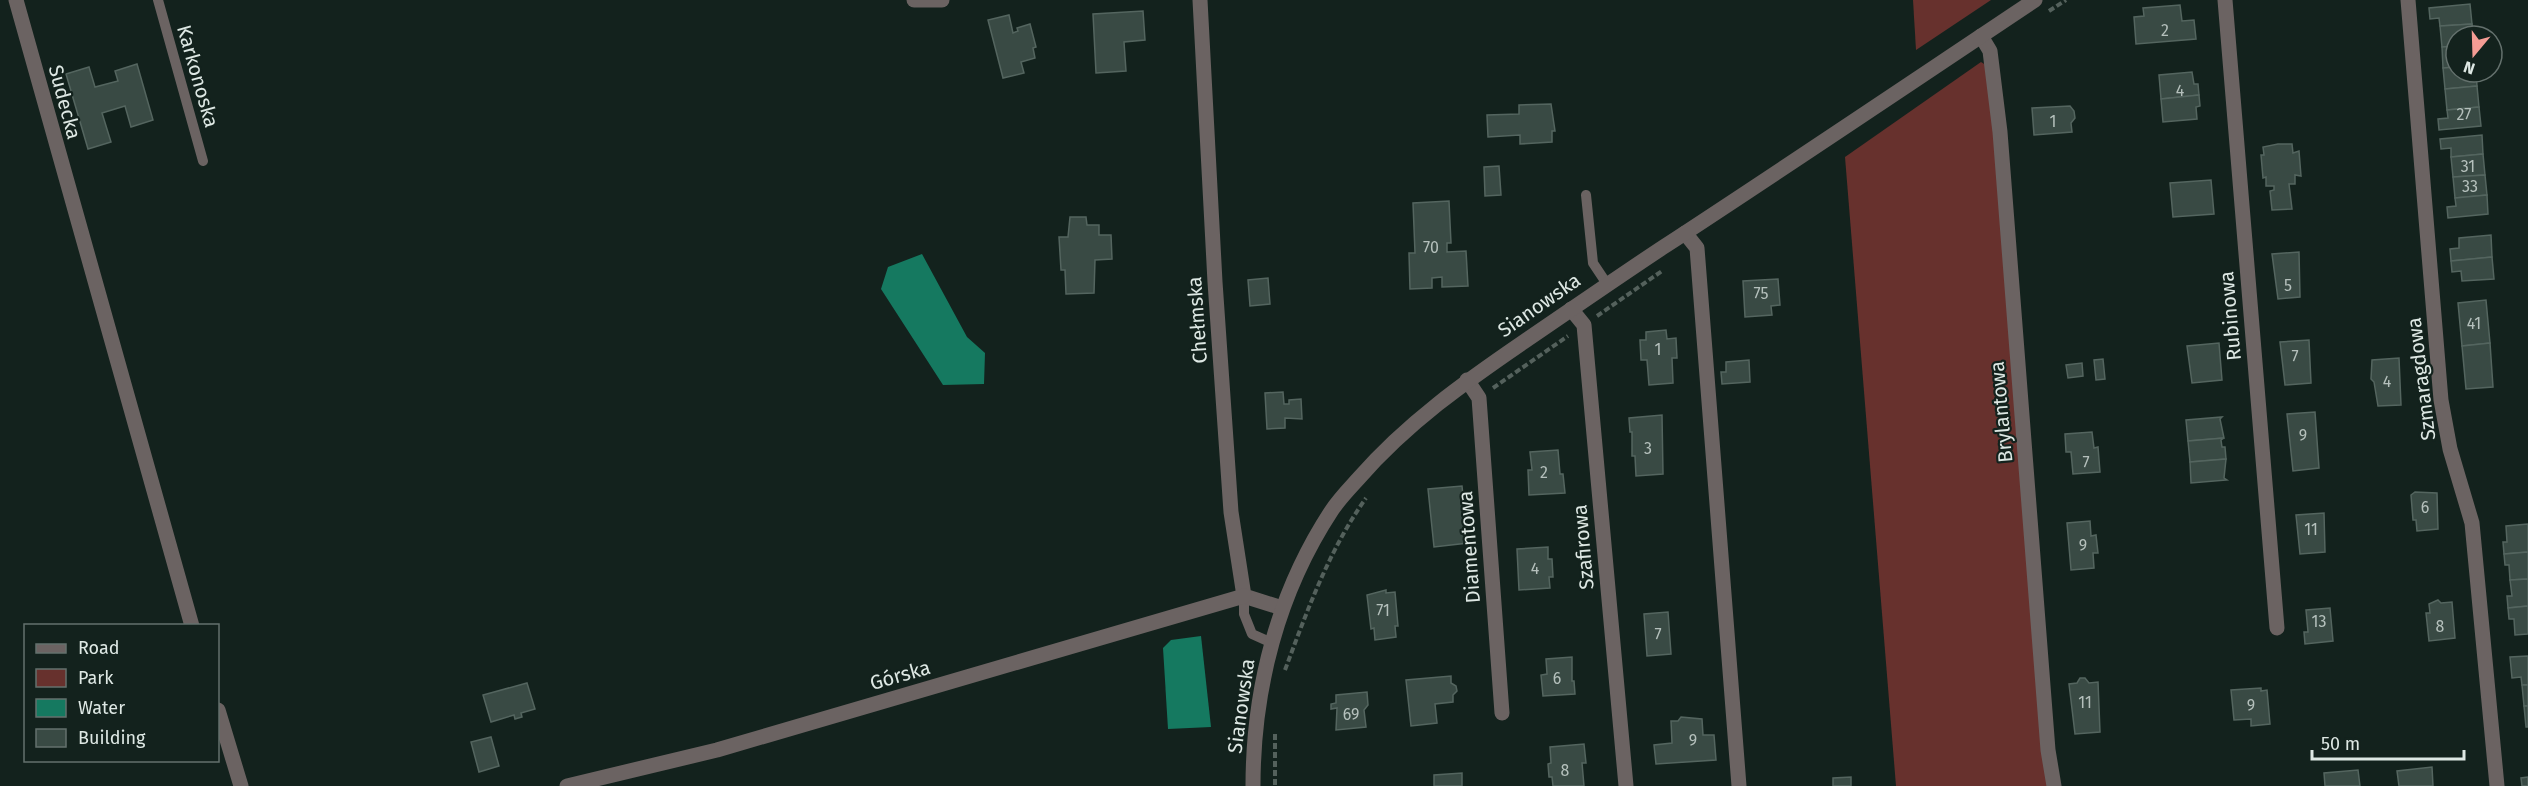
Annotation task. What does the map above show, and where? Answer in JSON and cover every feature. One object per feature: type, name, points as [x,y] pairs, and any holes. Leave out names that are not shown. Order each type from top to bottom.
[{"type":"street","name":"Sudecka","points":[[16,0],[191,624]]},
{"type":"street","points":[[914,0],[942,0]]},
{"type":"street","name":"Chełmska","points":[[1200,0],[1215,282],[1231,512],[1244,596]]},
{"type":"street","name":"Sianowska","points":[[1253,786],[1262,679],[1282,608],[1302,560],[1334,507],[1384,452],[1425,412],[1467,380],[1607,284],[2035,0]]},
{"type":"street","name":"Rubinowa","points":[[2224,0],[2277,628]]},
{"type":"street","name":"Szmaragdowa","points":[[2408,0],[2441,400],[2450,448],[2472,523],[2497,786]]},
{"type":"street","name":"Brylantowa","points":[[1981,36],[1990,51],[2000,132],[2048,750],[2054,786]]},
{"type":"street","points":[[1685,233],[1697,248],[1739,786]]},
{"type":"street","name":"Szafirowa","points":[[1571,309],[1584,325],[1626,786]]},
{"type":"street","name":"Diamentowa","points":[[1467,380],[1479,398],[1502,713]]},
{"type":"street","points":[[1244,596],[1282,608]]},
{"type":"street","name":"Górska","points":[[571,785],[717,750],[1244,596]]},
{"type":"street","points":[[219,713],[241,786]]},
{"type":"lane","name":"Karkonoska","points":[[158,0],[203,161]]},
{"type":"lane","points":[[1586,195],[1593,263],[1607,284]]},
{"type":"lane","points":[[1244,596],[1244,614],[1252,634],[1272,643]]},
{"type":"green space","points":[[1913,0],[1991,0],[1916,50]]},
{"type":"green space","points":[[1981,62],[1989,67],[2049,786],[1896,786],[1845,157]]},
{"type":"water","points":[[922,254],[967,337],[985,353],[984,384],[943,385],[881,289],[888,267]]},
{"type":"water","points":[[1201,636],[1211,727],[1168,729],[1163,648],[1171,640]]},
{"type":"building","points":[[2470,4],[2472,24],[2440,26],[2439,18],[2430,19],[2429,8]]},
{"type":"building","points":[[2180,5],[2182,21],[2194,20],[2196,39],[2136,44],[2134,17],[2144,16],[2143,8]]},
{"type":"building","points":[[1143,11],[1145,40],[1124,42],[1126,71],[1096,73],[1093,14]]},
{"type":"building","points":[[1009,15],[1013,33],[1018,31],[1017,28],[1030,24],[1036,47],[1033,48],[1035,58],[1021,62],[1024,73],[1003,78],[988,20]]},
{"type":"building","points":[[2440,26],[2444,26],[2444,47],[2442,47]]},
{"type":"building","points":[[2442,47],[2444,47],[2443,68]]},
{"type":"building","points":[[137,64],[153,120],[131,127],[125,106],[102,113],[111,142],[88,149],[66,74],[89,67],[95,87],[118,81],[115,71]]},
{"type":"building","points":[[2192,72],[2194,84],[2198,84],[2199,95],[2161,99],[2159,75]]},
{"type":"building","points":[[2445,84],[2477,84],[2477,86],[2445,89]]},
{"type":"building","points":[[2477,86],[2479,107],[2447,110],[2445,89]]},
{"type":"building","points":[[2199,95],[2200,106],[2196,107],[2197,119],[2163,122],[2161,99]]},
{"type":"building","points":[[1551,104],[1555,131],[1552,131],[1552,142],[1520,144],[1520,135],[1488,137],[1487,115],[1519,114],[1519,105]]},
{"type":"building","points":[[2070,106],[2075,118],[2071,123],[2072,132],[2034,135],[2032,108]]},
{"type":"building","points":[[2479,107],[2481,126],[2439,130],[2438,119],[2448,118],[2447,110]]},
{"type":"building","points":[[2482,135],[2483,154],[2451,157],[2451,148],[2441,149],[2440,139]]},
{"type":"building","points":[[2292,144],[2293,153],[2299,151],[2301,176],[2295,175],[2295,184],[2289,184],[2292,209],[2272,210],[2270,191],[2274,190],[2274,186],[2266,186],[2266,177],[2263,178],[2261,155],[2264,155],[2263,147]]},
{"type":"building","points":[[2483,154],[2485,175],[2453,177],[2451,157]]},
{"type":"building","points":[[1499,166],[1501,195],[1485,196],[1484,167]]},
{"type":"building","points":[[2485,175],[2487,195],[2455,198],[2453,177]]},
{"type":"building","points":[[2211,180],[2214,214],[2173,217],[2170,183]]},
{"type":"building","points":[[2487,195],[2488,214],[2448,218],[2447,207],[2456,206],[2455,198]]},
{"type":"building","points":[[1449,201],[1451,243],[1447,243],[1447,252],[1466,251],[1468,286],[1442,287],[1442,277],[1432,278],[1432,288],[1410,289],[1409,253],[1415,253],[1413,203]]},
{"type":"building","points":[[1070,217],[1086,217],[1087,225],[1099,225],[1099,235],[1111,235],[1112,259],[1095,260],[1094,293],[1066,294],[1065,270],[1061,270],[1059,237],[1068,237]]},
{"type":"building","points":[[2491,235],[2492,257],[2451,261],[2450,249],[2459,248],[2459,238]]},
{"type":"building","points":[[2299,252],[2300,297],[2278,299],[2272,254]]},
{"type":"building","points":[[2492,257],[2494,279],[2462,281],[2461,271],[2452,272],[2451,261]]},
{"type":"building","points":[[1268,278],[1270,304],[1250,306],[1248,280]]},
{"type":"building","points":[[1778,279],[1780,305],[1771,306],[1772,315],[1745,317],[1743,281]]},
{"type":"building","points":[[2486,300],[2490,343],[2462,346],[2458,303]]},
{"type":"building","points":[[1666,330],[1667,339],[1676,338],[1677,358],[1672,358],[1673,383],[1649,385],[1647,360],[1641,360],[1640,340],[1646,340],[1646,332]]},
{"type":"building","points":[[2309,340],[2311,383],[2285,385],[2280,342]]},
{"type":"building","points":[[2219,343],[2222,380],[2192,383],[2187,346]]},
{"type":"building","points":[[2490,343],[2493,387],[2466,389],[2462,346]]},
{"type":"building","points":[[2399,358],[2401,405],[2378,406],[2374,382],[2371,379],[2372,360]]},
{"type":"building","points":[[2103,359],[2105,379],[2096,380],[2094,360]]},
{"type":"building","points":[[1749,360],[1750,382],[1722,384],[1721,372],[1726,372],[1726,362]]},
{"type":"building","points":[[2082,363],[2083,376],[2068,378],[2066,365]]},
{"type":"building","points":[[1283,392],[1284,404],[1289,404],[1289,400],[1301,399],[1302,419],[1285,418],[1285,428],[1267,429],[1265,393]]},
{"type":"building","points":[[2315,412],[2319,468],[2293,471],[2287,414]]},
{"type":"building","points":[[1662,415],[1663,474],[1636,476],[1629,418]]},
{"type":"building","points":[[2222,417],[2220,419],[2224,438],[2188,441],[2186,420]]},
{"type":"building","points":[[2092,432],[2094,448],[2098,447],[2100,472],[2073,474],[2071,452],[2066,452],[2065,434]]},
{"type":"building","points":[[2224,438],[2221,440],[2222,447],[2225,447],[2226,459],[2190,462],[2188,441]]},
{"type":"building","points":[[1558,450],[1560,474],[1563,474],[1565,493],[1529,495],[1528,470],[1532,470],[1530,452]]},
{"type":"building","points":[[2226,459],[2224,478],[2227,480],[2191,483],[2190,462]]},
{"type":"building","points":[[1462,486],[1468,543],[1434,547],[1428,489]]},
{"type":"building","points":[[2415,492],[2437,493],[2438,529],[2417,531],[2416,520],[2413,520],[2411,495]]},
{"type":"building","points":[[2324,513],[2325,552],[2300,554],[2296,515]]},
{"type":"building","points":[[2090,521],[2091,536],[2096,535],[2098,553],[2093,553],[2094,568],[2071,570],[2067,523]]},
{"type":"building","points":[[2528,524],[2528,552],[2504,554],[2503,542],[2507,542],[2506,526]]},
{"type":"building","points":[[1548,547],[1548,559],[1552,559],[1553,577],[1549,577],[1550,588],[1519,590],[1517,549]]},
{"type":"building","points":[[2528,552],[2528,579],[2510,580],[2509,565],[2505,565],[2504,554]]},
{"type":"building","points":[[2528,579],[2528,606],[2508,608],[2507,596],[2512,596],[2510,580]]},
{"type":"building","points":[[1386,590],[1386,593],[1395,592],[1398,626],[1395,626],[1396,637],[1375,640],[1374,628],[1371,629],[1367,595]]},
{"type":"building","points":[[2438,600],[2441,603],[2452,602],[2455,638],[2429,641],[2426,613],[2430,613],[2429,604]]},
{"type":"building","points":[[2528,606],[2528,634],[2515,635],[2514,619],[2509,619],[2508,608]]},
{"type":"building","points":[[2330,608],[2333,641],[2305,644],[2304,632],[2308,632],[2306,610]]},
{"type":"building","points":[[1668,612],[1671,654],[1647,656],[1644,614]]},
{"type":"building","points":[[2528,656],[2528,685],[2522,685],[2521,677],[2512,678],[2510,657]]},
{"type":"building","points":[[1572,657],[1572,681],[1574,681],[1575,694],[1543,696],[1541,675],[1547,674],[1546,659]]},
{"type":"building","points":[[1451,676],[1451,683],[1456,686],[1457,691],[1453,695],[1453,702],[1435,704],[1437,723],[1411,726],[1406,680]]},
{"type":"building","points":[[2080,678],[2085,678],[2089,683],[2098,682],[2100,732],[2075,734],[2069,684],[2077,683]]},
{"type":"building","points":[[527,683],[535,709],[521,713],[522,717],[515,719],[514,715],[491,722],[483,695]]},
{"type":"building","points":[[2522,685],[2528,685],[2528,706],[2524,706]]},
{"type":"building","points":[[2261,688],[2261,691],[2267,690],[2270,724],[2251,726],[2251,719],[2234,720],[2231,690]]},
{"type":"building","points":[[1367,692],[1368,705],[1364,710],[1366,727],[1336,730],[1337,708],[1331,709],[1331,704],[1336,703],[1336,695]]},
{"type":"building","points":[[2524,706],[2528,706],[2528,727],[2526,727]]},
{"type":"building","points":[[1681,717],[1702,719],[1703,735],[1714,735],[1716,760],[1656,764],[1654,745],[1672,743],[1671,721],[1678,721]]},
{"type":"building","points":[[491,737],[499,766],[479,772],[471,742]]},
{"type":"building","points":[[1584,744],[1586,763],[1582,763],[1584,786],[1553,786],[1552,777],[1549,777],[1548,764],[1551,763],[1550,747]]},
{"type":"building","points":[[2432,767],[2433,786],[2399,786],[2397,771]]},
{"type":"building","points":[[2358,770],[2360,786],[2325,786],[2324,773]]},
{"type":"building","points":[[1462,773],[1462,786],[1434,786],[1434,775]]},
{"type":"building","points":[[1851,777],[1851,786],[1833,786],[1833,778]]},
{"type":"building","points":[[2528,777],[2528,786],[2522,786],[2521,778]]}]
